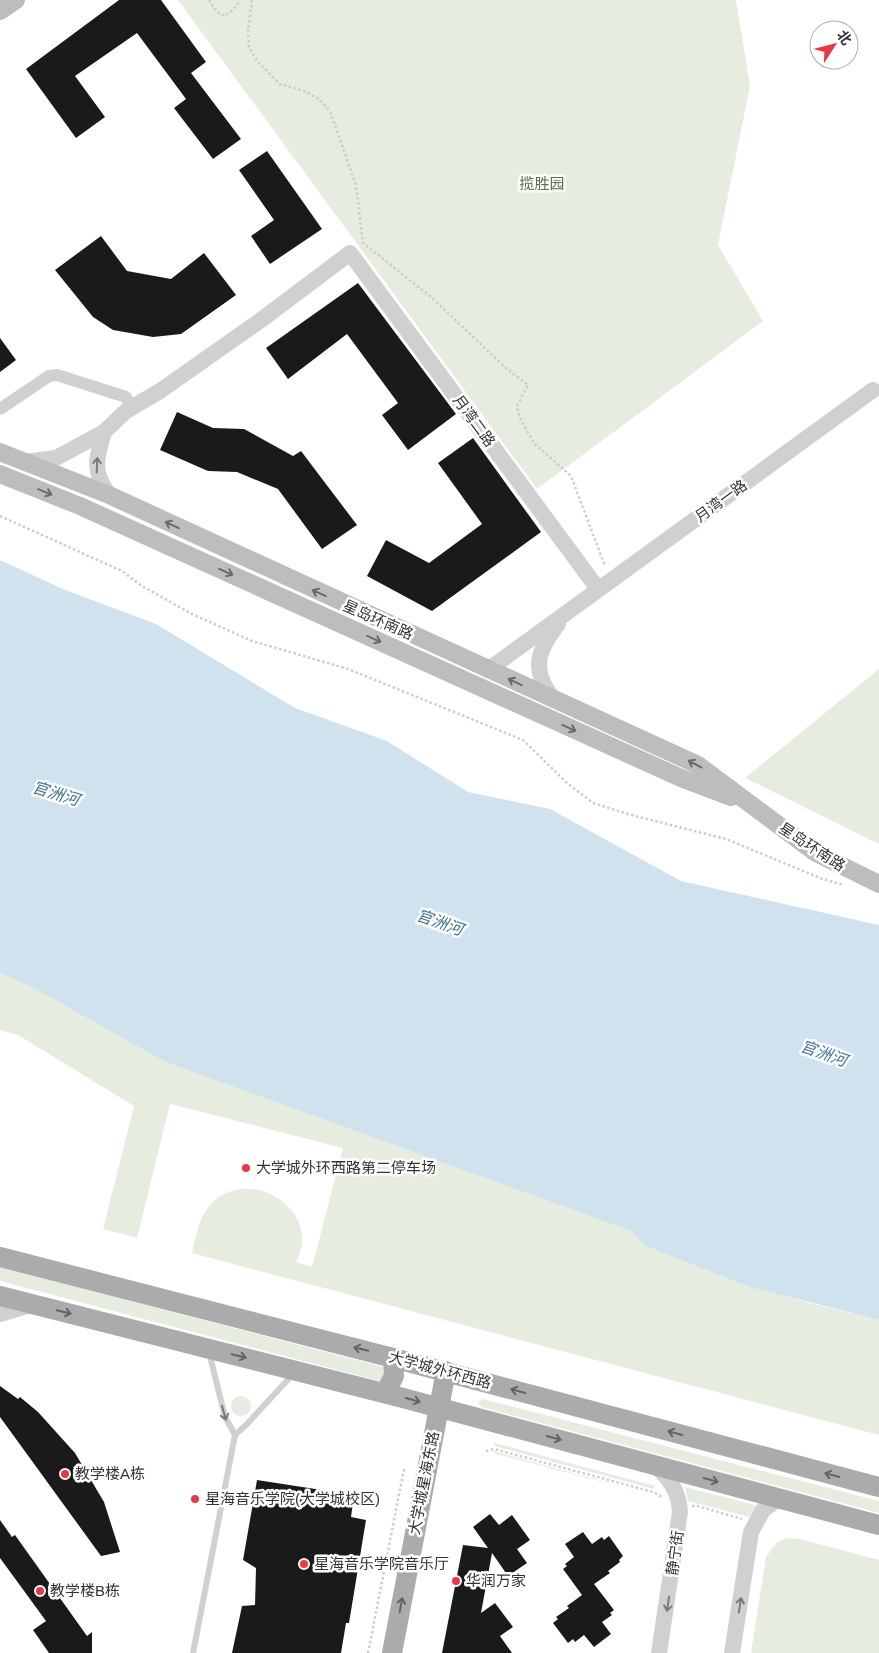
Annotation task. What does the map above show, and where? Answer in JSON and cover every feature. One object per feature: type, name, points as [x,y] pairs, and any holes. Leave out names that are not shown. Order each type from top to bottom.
[{"type":"main road","points":[[0,11],[16,0]]},
{"type":"main road","name":"星岛环南路","points":[[0,452],[109,495],[698,765],[816,853],[879,884]]},
{"type":"main road","name":"星岛环南路","points":[[0,474],[80,506],[681,778],[748,803]]},
{"type":"main road","name":"大学城外环西路","points":[[0,1257],[446,1371],[879,1487]]},
{"type":"main road","points":[[0,1296],[439,1407],[879,1525]]},
{"type":"main road","points":[[385,1393],[394,1376],[393,1358]]},
{"type":"main road","name":"大学城星海东路","points":[[392,1653],[446,1371]]},
{"type":"street","name":"月湾二路","points":[[126,412],[160,391],[253,326],[350,253],[605,585]]},
{"type":"street","points":[[0,408],[50,376],[57,375],[126,397],[129,404],[126,412],[104,432],[89,438],[56,458],[25,462]]},
{"type":"street","name":"月湾一路","points":[[488,670],[873,390]]},
{"type":"street","points":[[104,432],[96,462],[97,475],[109,495]]},
{"type":"street","name":"月湾一路","points":[[554,700],[541,679],[538,658],[544,644],[569,611]]},
{"type":"street","points":[[0,1314],[33,1304]]},
{"type":"street","name":"静宁街","points":[[650,1463],[673,1485],[680,1505],[659,1653]]},
{"type":"street","points":[[732,1653],[751,1532],[763,1510],[779,1498]]},
{"type":"lane","points":[[208,1348],[225,1417],[235,1435]]},
{"type":"lane","points":[[193,1653],[235,1435],[296,1371]]},
{"type":"path","points":[[208,0],[217,12],[225,16],[234,9],[240,0]]},
{"type":"path","points":[[252,0],[248,32],[250,47],[257,61],[280,84],[311,95],[330,110],[356,184],[363,243],[431,298],[508,370],[528,385],[517,406],[520,418],[534,443],[571,476],[605,585]]},
{"type":"path","points":[[0,516],[122,571],[142,586],[190,613],[252,640],[348,669],[522,740],[567,783],[593,803],[631,815],[726,839],[820,878],[851,887]]},
{"type":"path","points":[[486,1451],[494,1449],[653,1492],[669,1502]]},
{"type":"path","points":[[368,1653],[404,1468]]},
{"type":"path","points":[[688,1507],[698,1506],[722,1512],[739,1517],[746,1522]]},
{"type":"green space","name":"揽胜园","points":[[178,0],[736,0],[750,86],[718,245],[763,321],[537,489]]},
{"type":"green space","points":[[879,669],[879,844],[745,778]]},
{"type":"green space","points":[[0,973],[440,1160],[633,1231],[645,1245],[801,1301],[879,1320],[879,1435],[192,1253],[199,1224],[207,1209],[223,1195],[241,1189],[259,1190],[276,1197],[290,1209],[300,1224],[302,1242],[296,1262],[312,1267],[343,1148],[170,1104],[137,1238],[103,1229],[134,1106],[18,1035],[0,1030]]},
{"type":"green space","points":[[0,1267],[383,1367],[386,1371],[381,1381],[379,1381],[0,1281]]},
{"type":"green space","points":[[237,1396],[245,1396],[251,1402],[251,1410],[245,1416],[237,1416],[231,1410],[231,1402]]},
{"type":"green space","points":[[483,1399],[879,1501],[879,1513],[481,1407],[478,1402]]},
{"type":"green space","points":[[495,1443],[655,1486],[654,1489],[494,1446]]},
{"type":"green space","points":[[493,1451],[652,1495],[493,1453]]},
{"type":"green space","points":[[685,1487],[755,1505],[756,1508],[749,1517],[688,1501]]},
{"type":"green space","points":[[788,1538],[800,1539],[879,1560],[879,1653],[751,1653],[766,1557],[777,1542]]},
{"type":"water","name":"官洲河","points":[[0,560],[65,590],[156,624],[295,708],[387,741],[468,792],[550,809],[681,881],[879,925],[879,1320],[750,1287],[644,1245],[632,1231],[166,1062],[34,988],[0,973]]},
{"type":"building","points":[[119,0],[161,0],[206,62],[191,73],[241,139],[213,159],[174,108],[186,99],[137,33],[75,76],[105,117],[76,138],[26,69]]},
{"type":"building","points":[[267,151],[322,229],[270,264],[251,236],[274,220],[239,170]]},
{"type":"building","points":[[101,236],[127,271],[171,279],[204,253],[236,295],[181,334],[153,337],[113,330],[93,317],[55,270]]},
{"type":"building","points":[[358,283],[456,414],[408,450],[382,415],[398,403],[347,334],[288,379],[266,348]]},
{"type":"building","points":[[0,338],[16,360],[0,372]]},
{"type":"building","points":[[177,412],[213,428],[244,429],[293,456],[301,451],[357,525],[322,549],[278,489],[237,472],[208,471],[160,450]]},
{"type":"building","points":[[473,438],[541,532],[432,611],[367,576],[386,540],[429,563],[482,524],[438,463]]},
{"type":"building","name":"教学楼A栋","points":[[0,1386],[18,1399],[20,1397],[38,1412],[75,1453],[104,1502],[120,1552],[101,1556],[0,1417]]},
{"type":"building","name":"星海音乐学院音乐厅","points":[[257,1480],[354,1495],[351,1517],[366,1520],[349,1623],[346,1623],[341,1653],[232,1653],[242,1606],[255,1605],[256,1568],[243,1560]]},
{"type":"building","points":[[490,1514],[499,1525],[512,1515],[530,1540],[517,1549],[527,1563],[508,1576],[492,1553],[481,1613],[495,1603],[513,1627],[500,1636],[512,1653],[442,1653],[463,1545],[488,1548],[473,1527]]},
{"type":"building","name":"教学楼B栋","points":[[0,1520],[12,1537],[15,1535],[87,1636],[92,1632],[92,1653],[49,1653],[33,1630],[46,1621],[0,1558]]},
{"type":"building","points":[[583,1532],[592,1544],[602,1537],[604,1540],[609,1536],[623,1556],[619,1560],[620,1562],[608,1571],[610,1573],[594,1584],[614,1610],[610,1613],[612,1615],[602,1622],[611,1634],[594,1647],[584,1635],[575,1642],[573,1639],[568,1643],[553,1623],[558,1619],[556,1617],[569,1608],[567,1606],[582,1595],[563,1569],[567,1566],[565,1564],[574,1557],[565,1544]]},
{"type":"place","name":"大学城外环西路第二停车场","points":[[246,1168]]},
{"type":"place","name":"教学楼A栋","points":[[65,1474]]},
{"type":"place","name":"星海音乐学院(大学城校区)","points":[[195,1499]]},
{"type":"place","name":"星海音乐学院音乐厅","points":[[304,1564]]},
{"type":"place","name":"华润万家","points":[[456,1581]]},
{"type":"place","name":"教学楼B栋","points":[[40,1591]]}]
